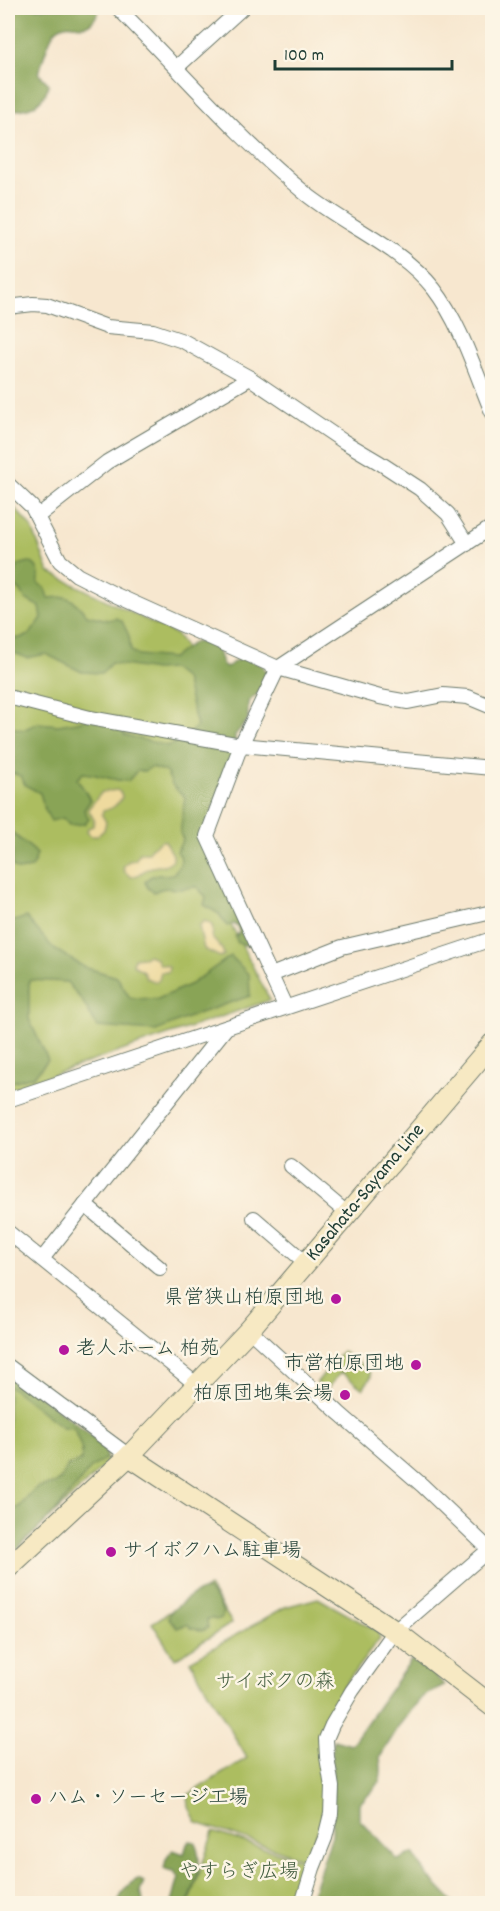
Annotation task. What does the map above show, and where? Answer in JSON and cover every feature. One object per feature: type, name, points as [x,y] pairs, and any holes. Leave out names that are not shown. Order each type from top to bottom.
[{"type":"main road","name":"Kasahata-Sayama Line","points":[[8,1568],[129,1456],[249,1330],[490,1054]]},
{"type":"main road","points":[[129,1456],[395,1631],[492,1706]]},
{"type":"street","points":[[118,8],[259,153],[308,195],[401,258],[433,288],[455,324],[492,412]]},
{"type":"street","points":[[177,67],[242,8]]},
{"type":"street","points":[[8,307],[48,305],[107,327],[120,330],[153,331],[183,341],[250,378],[334,436],[420,489],[448,514],[467,544]]},
{"type":"street","points":[[38,516],[107,462],[250,378]]},
{"type":"street","points":[[8,484],[32,507],[60,561],[77,575],[116,595],[278,668],[380,697],[408,702],[443,695],[468,697],[492,707]]},
{"type":"street","points":[[285,1006],[207,836],[241,745],[278,668],[492,527]]},
{"type":"street","points":[[8,698],[90,718],[241,745],[492,768]]},
{"type":"street","points":[[271,975],[342,947],[492,912]]},
{"type":"street","points":[[8,1100],[492,939]]},
{"type":"street","points":[[42,1259],[226,1028]]},
{"type":"street","points":[[291,1166],[348,1214]]},
{"type":"street","points":[[85,1205],[160,1268]]},
{"type":"street","points":[[254,1218],[306,1263]]},
{"type":"street","points":[[8,1232],[197,1385]]},
{"type":"street","points":[[249,1330],[491,1549],[395,1631],[352,1691],[332,1725],[326,1739],[332,1786],[331,1814],[302,1904]]},
{"type":"street","points":[[8,1366],[129,1456]]},
{"type":"green space","points":[[8,8],[100,8],[90,24],[62,26],[56,30],[39,74],[49,84],[47,91],[35,105],[9,110],[8,113]]},
{"type":"green space","points":[[8,500],[32,528],[49,572],[177,635],[200,668],[225,764],[189,843],[270,1000],[8,1090]]},
{"type":"green space","points":[[29,562],[38,570],[38,583],[45,588],[48,598],[66,597],[74,601],[87,615],[108,620],[116,618],[122,621],[129,636],[131,651],[138,655],[172,658],[194,642],[208,643],[217,648],[223,666],[227,668],[240,659],[263,666],[268,677],[262,690],[248,702],[248,720],[235,735],[235,749],[204,835],[205,848],[211,854],[252,942],[249,946],[238,943],[235,937],[239,933],[238,926],[234,924],[227,926],[219,914],[204,905],[206,897],[197,887],[163,888],[154,892],[145,882],[150,877],[173,874],[180,865],[181,858],[177,851],[183,839],[180,833],[185,797],[173,786],[166,772],[151,767],[145,771],[137,771],[128,781],[83,773],[77,779],[90,801],[84,810],[89,819],[84,824],[69,825],[63,818],[51,821],[40,793],[25,785],[21,776],[12,773],[8,779],[8,726],[23,730],[38,723],[58,725],[98,715],[121,719],[124,735],[168,746],[182,740],[197,726],[185,679],[172,669],[155,670],[111,663],[102,673],[82,672],[46,654],[27,658],[12,652],[8,653],[8,626],[11,626],[11,636],[16,639],[29,635],[42,618],[40,607],[25,599],[12,581],[18,565]]},
{"type":"green space","points":[[8,825],[13,833],[37,854],[32,868],[18,870],[12,866]]},
{"type":"green space","points":[[26,917],[54,949],[84,967],[117,977],[130,998],[158,999],[191,984],[231,956],[249,975],[250,996],[156,1031],[97,1027],[83,1002],[67,982],[29,980],[29,1019],[48,1060],[34,1076],[8,1083],[8,923]]},
{"type":"green space","points":[[342,1351],[370,1371],[371,1377],[363,1389],[341,1372],[324,1393],[317,1382]]},
{"type":"green space","points":[[8,1371],[92,1436],[106,1451],[106,1458],[90,1469],[56,1511],[8,1558],[8,1511],[19,1507],[37,1487],[54,1484],[61,1479],[68,1465],[81,1461],[82,1450],[74,1428],[62,1427],[8,1385]]},
{"type":"green space","points":[[8,1374],[106,1452],[107,1463],[8,1558]]},
{"type":"green space","points":[[209,1587],[232,1623],[175,1659],[152,1623]]},
{"type":"green space","points":[[208,1590],[217,1600],[223,1612],[222,1618],[207,1620],[208,1628],[204,1630],[192,1629],[187,1624],[177,1628],[169,1618],[170,1613],[192,1595]]},
{"type":"green space","name":"サイボクの森","points":[[318,1598],[377,1631],[380,1638],[340,1691],[320,1732],[325,1799],[321,1821],[308,1860],[197,1823],[189,1807],[188,1795],[247,1758],[190,1661],[285,1607]]},
{"type":"green space","points":[[411,1660],[435,1675],[444,1685],[422,1697],[401,1723],[380,1757],[381,1773],[378,1784],[359,1804],[359,1819],[398,1860],[413,1853],[427,1875],[454,1903],[309,1904],[332,1835],[334,1740],[351,1745]]},
{"type":"green space","name":"やすらぎ広場","points":[[213,1832],[307,1862],[296,1903],[177,1904],[180,1896],[191,1899]]},
{"type":"green space","points":[[190,1841],[195,1842],[199,1858],[194,1888],[188,1903],[170,1903],[179,1877],[174,1871],[164,1869],[166,1859],[173,1850],[184,1854]]},
{"type":"green space","points":[[138,1879],[144,1882],[140,1892],[142,1903],[118,1903],[125,1889]]},
{"type":"sand","points":[[117,790],[121,793],[120,800],[112,808],[103,810],[102,815],[106,822],[104,830],[97,836],[91,836],[87,832],[88,828],[93,826],[94,820],[88,809],[102,792]]},
{"type":"sand","points":[[161,841],[165,841],[173,855],[173,860],[131,877],[124,871],[123,867],[129,861],[135,860],[140,853],[149,853],[150,849]]},
{"type":"sand","points":[[204,921],[210,923],[213,928],[212,938],[222,949],[224,955],[220,957],[204,949],[199,926]]},
{"type":"sand","points":[[148,955],[156,958],[159,964],[169,966],[168,972],[161,972],[156,982],[146,978],[143,971],[133,965],[134,958],[144,958]]},
{"type":"place","name":"県営狭山柏原団地","points":[[336,1299]]},
{"type":"place","name":"老人ホーム 柏苑","points":[[64,1350]]},
{"type":"place","name":"市営柏原団地","points":[[416,1365]]},
{"type":"place","name":"柏原団地集会場","points":[[345,1395]]},
{"type":"place","name":"サイボクハム駐車場","points":[[111,1552]]},
{"type":"place","name":"ハム・ソーセージ工場","points":[[36,1799]]}]
